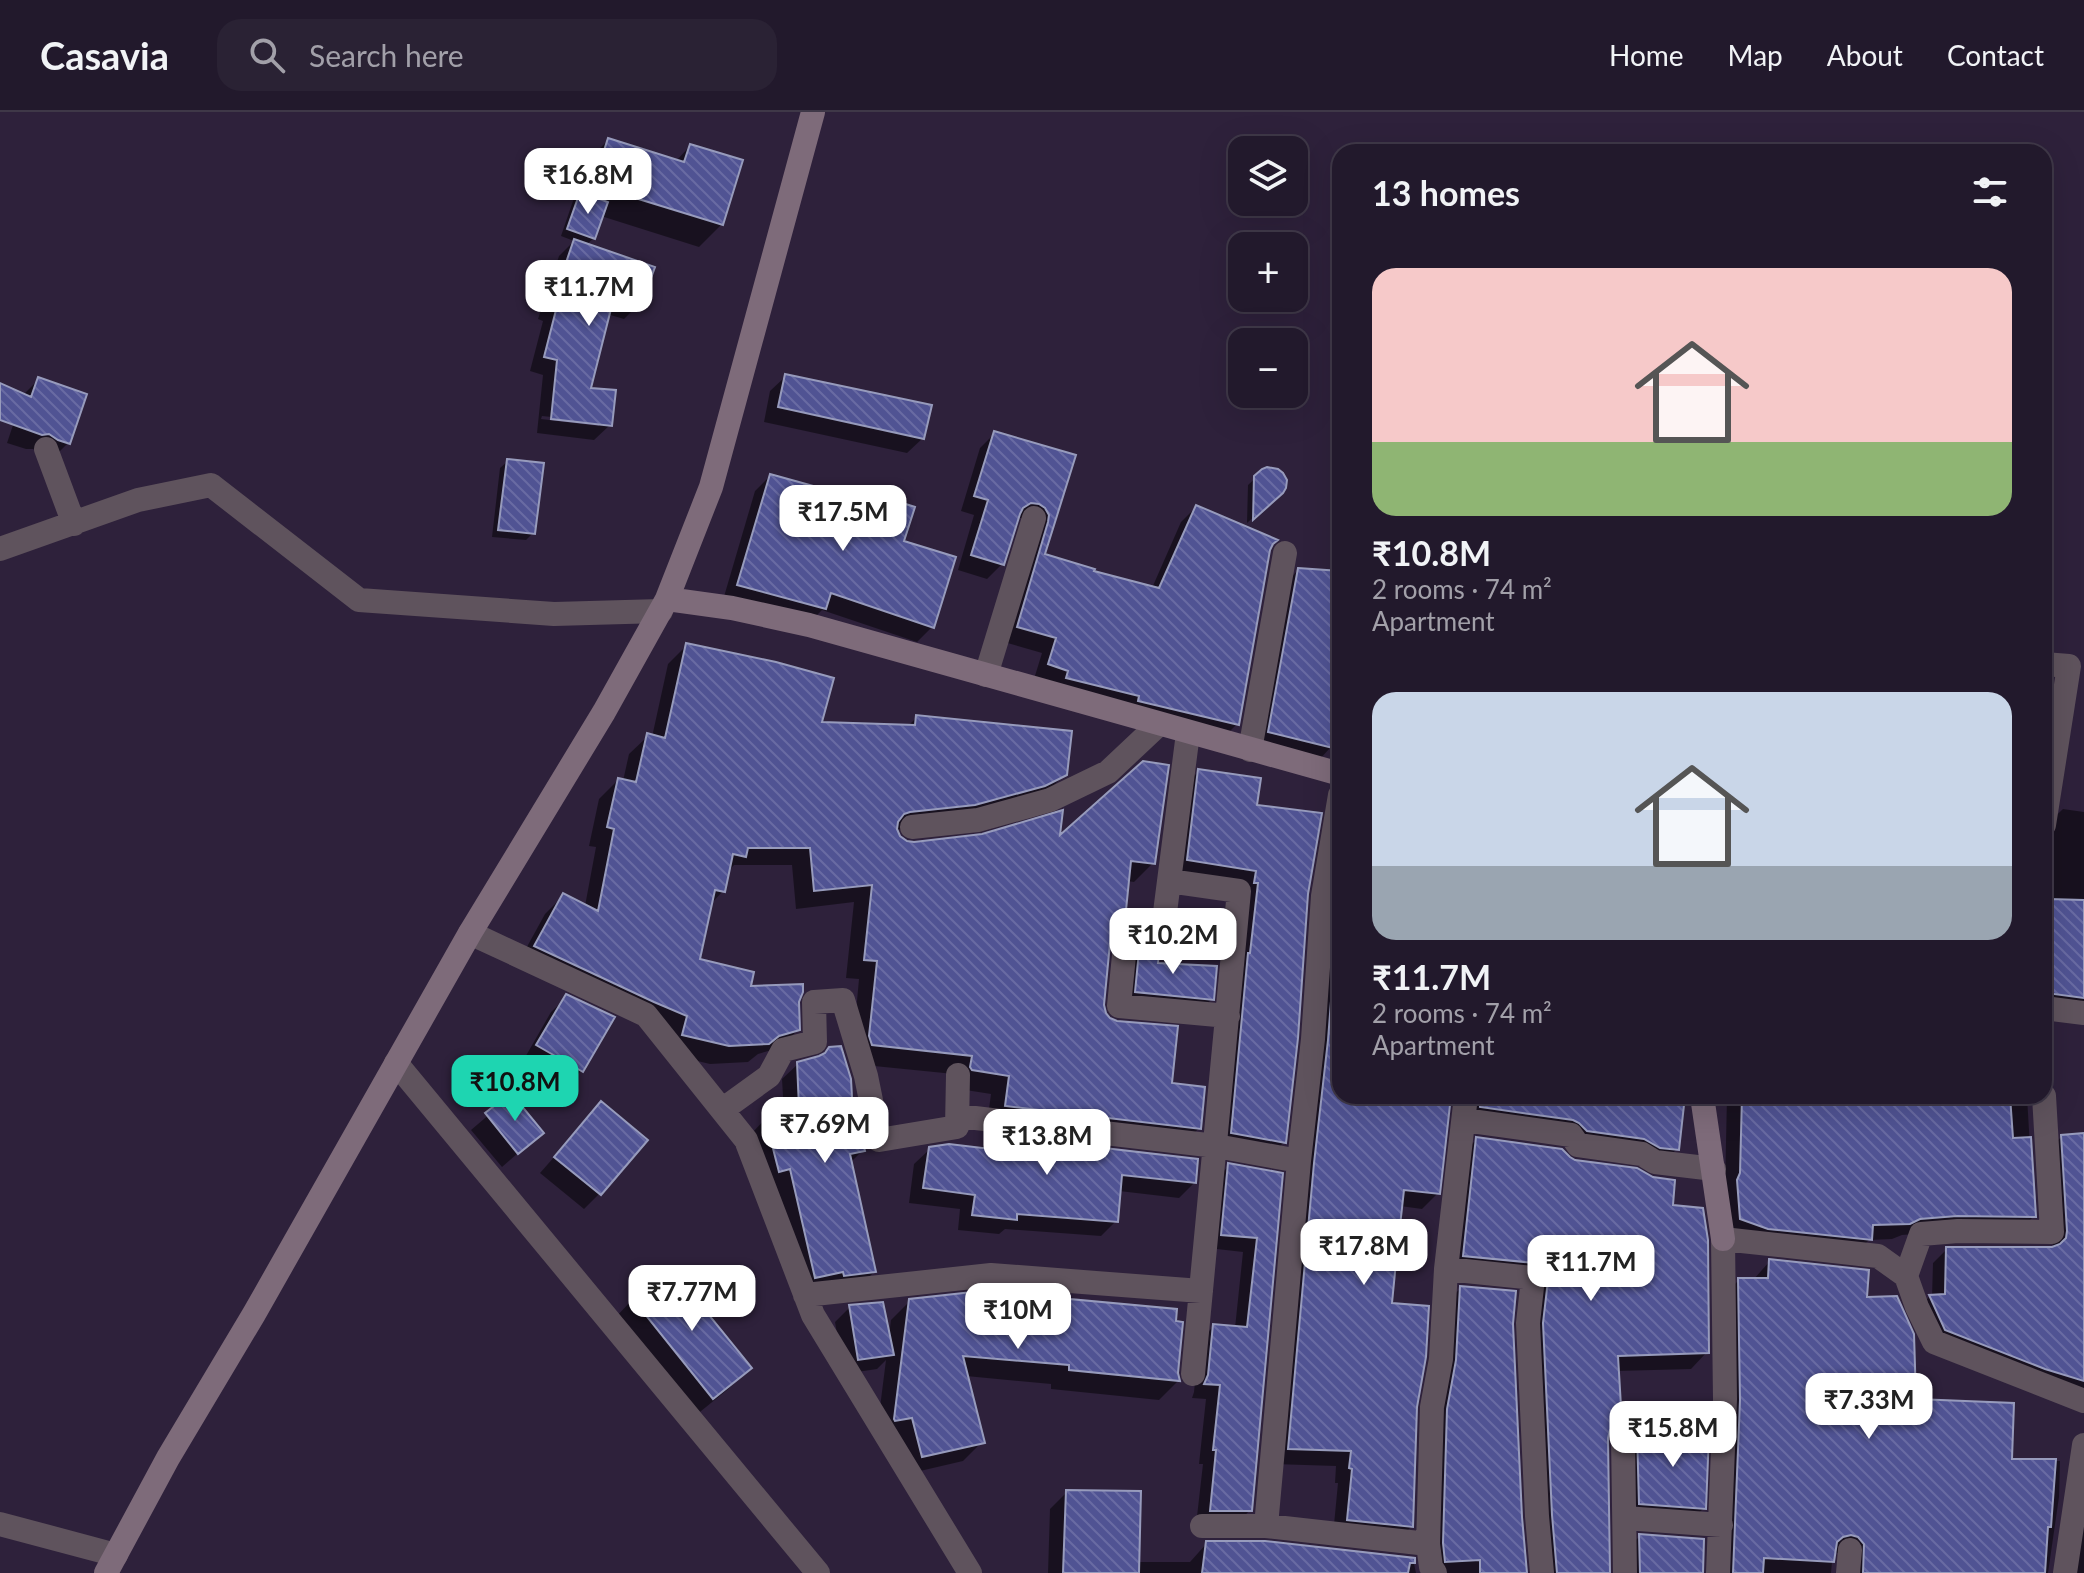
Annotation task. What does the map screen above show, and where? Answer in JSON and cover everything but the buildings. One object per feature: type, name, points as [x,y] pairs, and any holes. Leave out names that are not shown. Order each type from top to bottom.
[{"type":"main road","points":[[111,1564],[168,1458],[254,1314],[470,933],[604,712],[664,605],[711,487],[813,112]]},
{"type":"main road","points":[[664,605],[732,608],[809,625],[1332,772]]},
{"type":"main road","points":[[1703,1104],[1723,1239]]},
{"type":"street","points":[[46,449],[74,524]]},
{"type":"street","points":[[0,549],[138,500],[211,485],[359,600],[554,614],[664,605]]},
{"type":"street","points":[[986,675],[1034,518]]},
{"type":"street","points":[[1250,750],[1285,553]]},
{"type":"street","points":[[2052,665],[2069,666],[2052,774]]},
{"type":"street","points":[[912,827],[978,820],[1050,800],[1108,772],[1159,724]]},
{"type":"street","points":[[1188,733],[1163,928],[1127,925],[1119,1006],[1228,1016]]},
{"type":"street","points":[[1266,1526],[1313,1039],[1323,896],[1332,843]]},
{"type":"street","points":[[1169,881],[1239,891],[1193,1374]]},
{"type":"street","points":[[470,933],[646,1015],[746,1140],[813,1315],[970,1573]]},
{"type":"street","points":[[722,1110],[769,1076],[783,1050],[815,1042],[814,1002],[843,1000],[866,1076],[879,1140],[957,1127],[958,1075]]},
{"type":"street","points":[[2052,1009],[2084,1013]]},
{"type":"street","points":[[396,1063],[818,1573]]},
{"type":"street","points":[[1906,1276],[1921,1234],[1958,1231],[2052,1232],[2044,1104]]},
{"type":"street","points":[[1435,1573],[1431,1567],[1428,1544],[1432,1407],[1441,1359],[1446,1269],[1465,1108],[1571,1135],[1578,1145],[1642,1154],[1655,1162],[1714,1169]]},
{"type":"street","points":[[958,1116],[1216,1146],[1299,1161]]},
{"type":"street","points":[[1718,1573],[1725,1399],[1723,1239],[1878,1256],[1906,1276],[1934,1342],[2084,1401]]},
{"type":"street","points":[[1446,1269],[1533,1278],[1528,1323],[1542,1573]]},
{"type":"street","points":[[805,1295],[991,1275],[1201,1291]]},
{"type":"street","points":[[1623,1438],[1625,1573]]},
{"type":"street","points":[[2065,1573],[2084,1445]]},
{"type":"street","points":[[1625,1518],[1721,1525]]},
{"type":"street","points":[[0,1524],[111,1564]]},
{"type":"street","points":[[1202,1526],[1266,1526],[1428,1544]]}]
